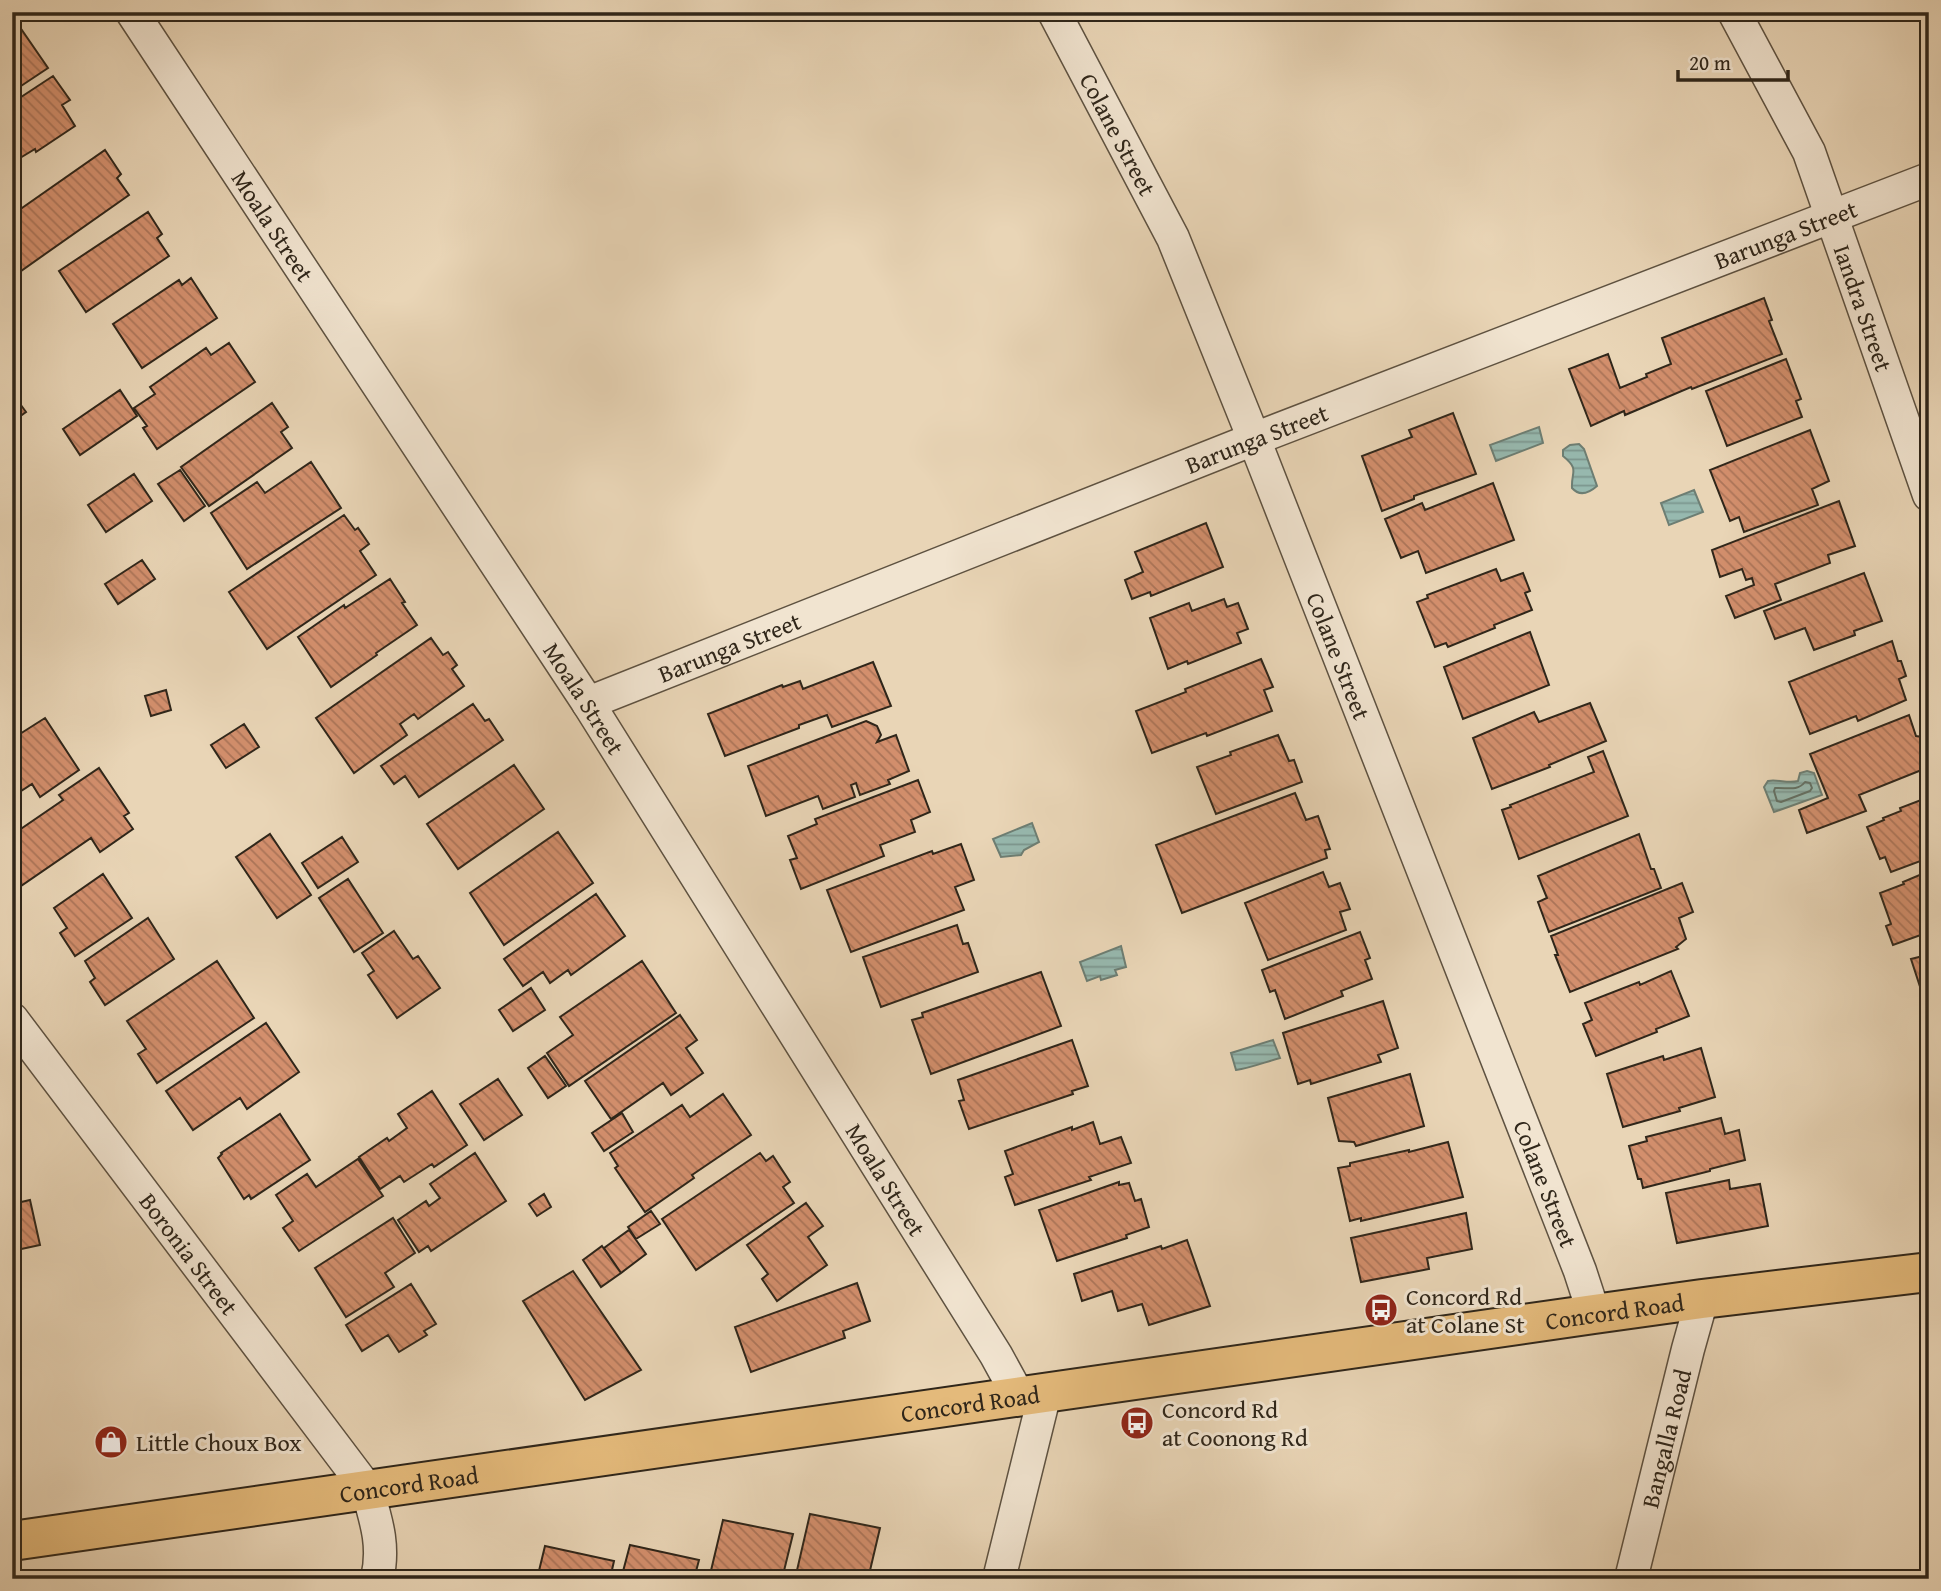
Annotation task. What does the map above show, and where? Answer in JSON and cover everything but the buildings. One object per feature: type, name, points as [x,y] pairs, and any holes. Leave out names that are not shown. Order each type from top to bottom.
[{"type":"main road","name":"Concord Road","points":[[12,1541],[1594,1314],[1929,1272]]},
{"type":"street","name":"Moala Street","points":[[132,12],[588,703],[996,1355],[1032,1395]]},
{"type":"street","name":"Colane Street","points":[[1054,12],[1173,238],[1580,1271],[1594,1314]]},
{"type":"street","name":"Iandra Street","points":[[1734,12],[1809,152],[1929,495]]},
{"type":"street","name":"Barunga Street","points":[[588,703],[1254,439],[1929,179]]},
{"type":"street","name":"Boronia Street","points":[[12,1020],[367,1489]]},
{"type":"street","name":"Bangalla Road","points":[[1632,1579],[1702,1299]]},
{"type":"street","points":[[999,1579],[1032,1395]]},
{"type":"street","points":[[367,1489],[380,1532],[380,1567],[377,1579]]},
{"type":"water","points":[[1539,427],[1543,443],[1496,461],[1490,445]]},
{"type":"water","points":[[1579,444],[1584,449],[1597,486],[1584,493],[1572,488],[1574,471],[1563,456],[1563,450],[1570,445]]},
{"type":"water","points":[[1694,490],[1703,512],[1669,525],[1661,503]]},
{"type":"water","points":[[1800,773],[1814,773],[1822,795],[1774,812],[1764,787],[1768,781],[1798,781]]},
{"type":"water","points":[[1032,823],[1039,842],[1024,850],[1021,855],[1001,857],[993,839]]},
{"type":"water","points":[[1121,946],[1126,967],[1115,970],[1117,975],[1101,980],[1100,976],[1087,981],[1080,962]]},
{"type":"water","points":[[1273,1040],[1280,1058],[1236,1070],[1231,1053]]},
{"type":"place","name":"Concord Rd at Colane St","points":[[1381,1310]]},
{"type":"place","name":"Concord Rd at Coonong Rd","points":[[1137,1423]]},
{"type":"place","name":"Little Choux Box","points":[[111,1442]]}]
